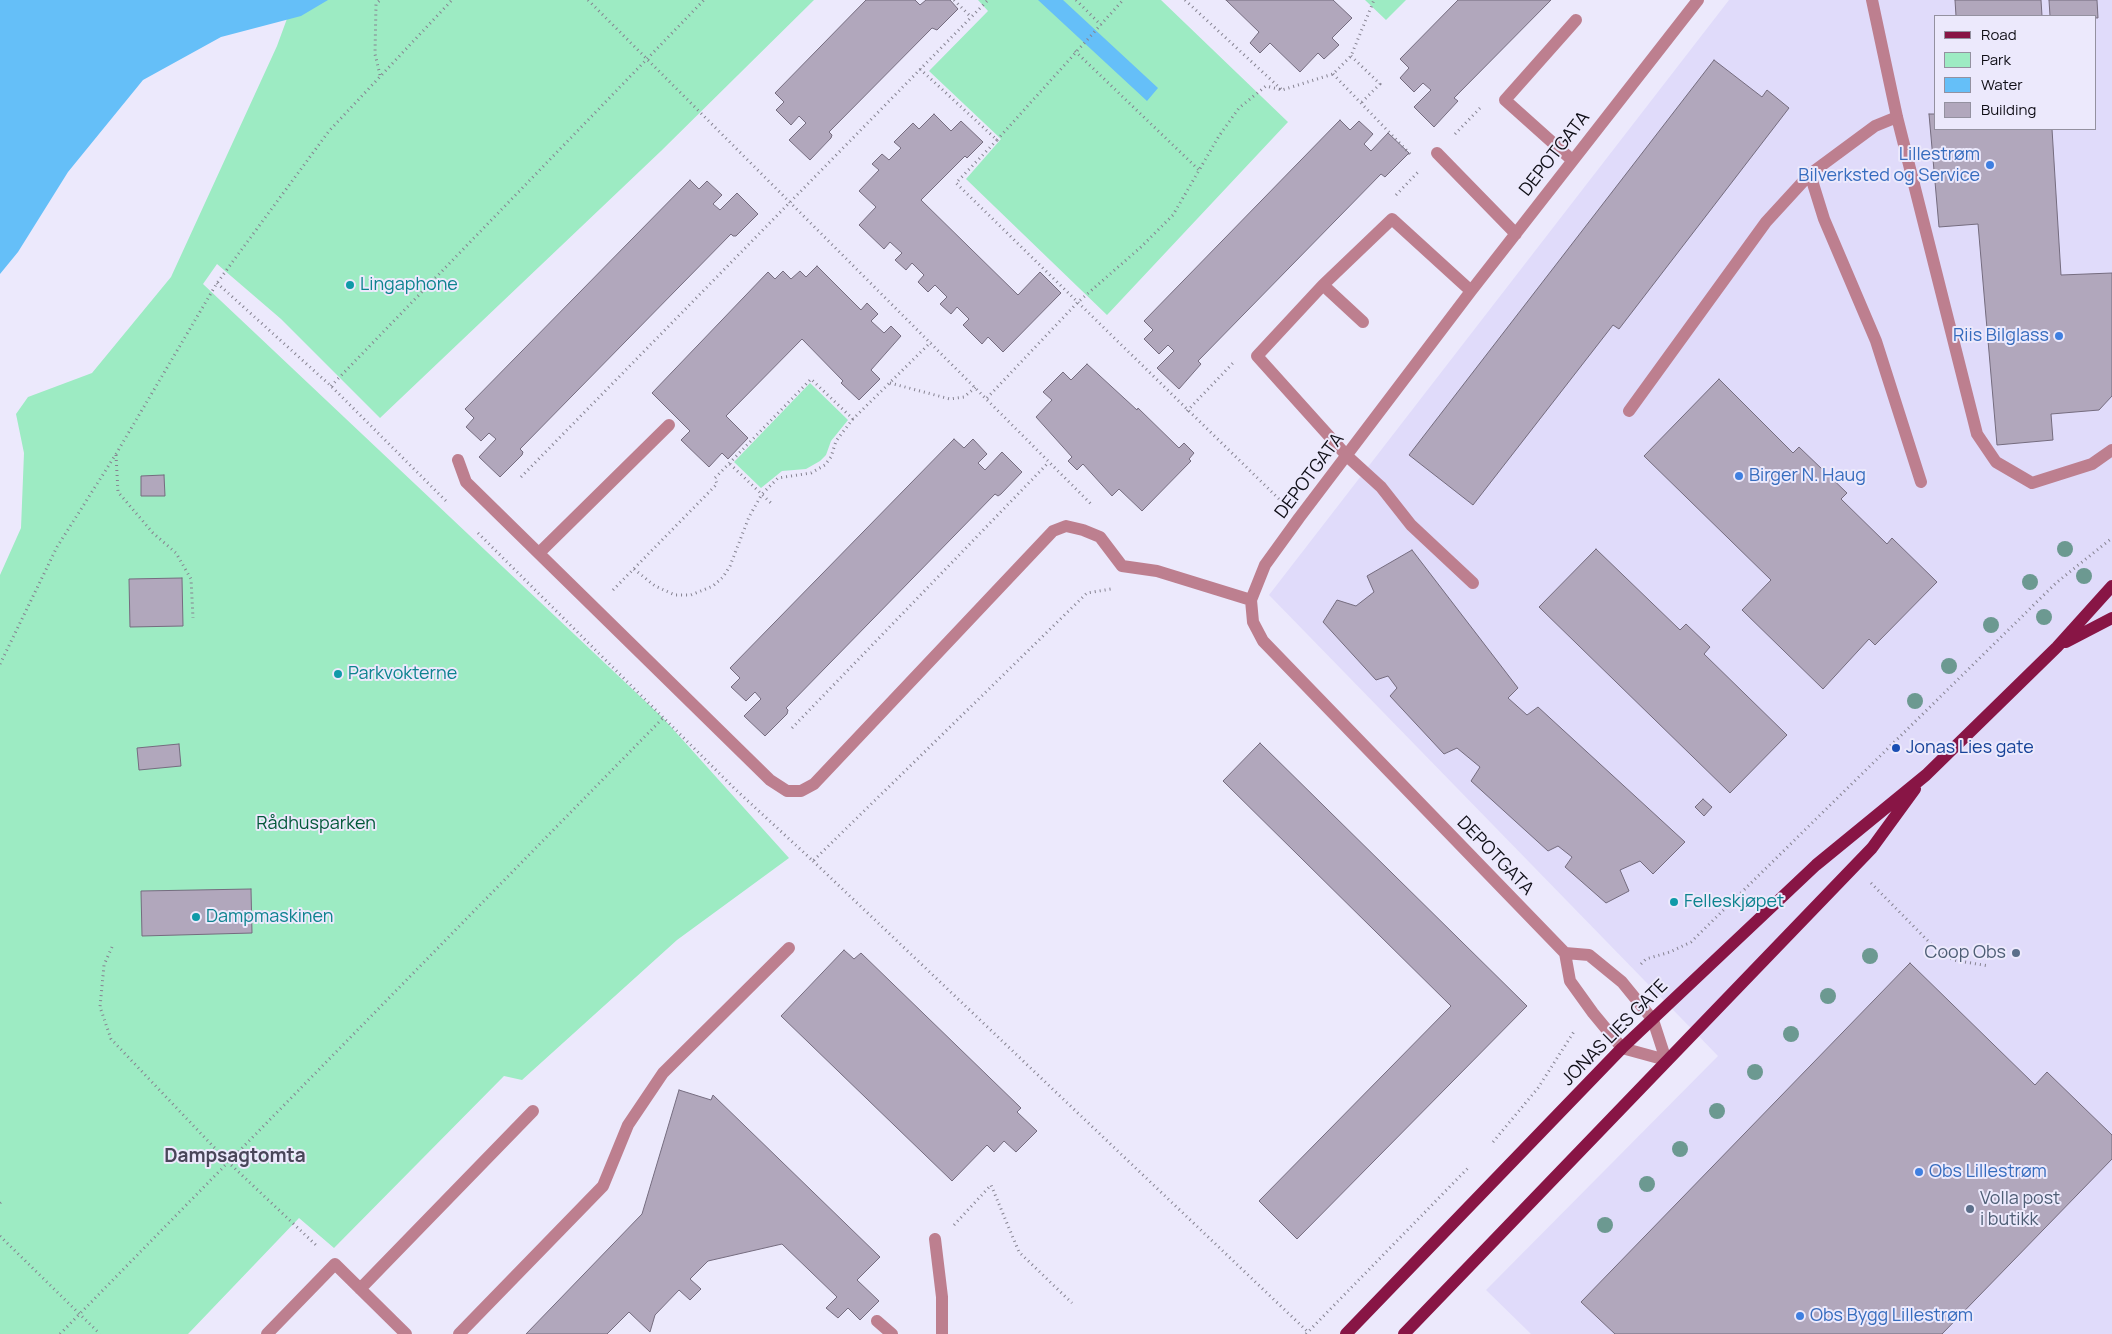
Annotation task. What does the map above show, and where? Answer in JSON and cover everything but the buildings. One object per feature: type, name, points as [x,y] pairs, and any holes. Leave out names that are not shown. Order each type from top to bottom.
[{"type":"main road","name":"JONAS LIES GATE","points":[[1346,1334],[1622,1048],[1816,865],[1926,775],[2057,647],[2112,586]]},
{"type":"main road","name":"JONAS LIES GATE","points":[[2057,647],[2112,618]]},
{"type":"main road","name":"JONAS LIES GATE","points":[[1404,1334],[1872,848],[1926,775]]},
{"type":"street","name":"DEPOTGATA","points":[[1565,953],[1263,641],[1253,622],[1250,600],[1265,565],[1300,518],[1471,291],[1698,0]]},
{"type":"street","points":[[1872,0],[1897,118],[1977,434],[1996,462],[2032,483],[2092,464],[2112,450]]},
{"type":"street","points":[[1572,160],[1505,100],[1576,20]]},
{"type":"street","points":[[1629,411],[1766,222],[1810,174],[1875,126],[1897,118]]},
{"type":"street","points":[[1437,153],[1516,234]]},
{"type":"street","points":[[1810,174],[1824,219],[1876,341],[1921,482]]},
{"type":"street","points":[[1471,291],[1392,218],[1323,285],[1257,356],[1347,456],[1380,487],[1410,525],[1473,583]]},
{"type":"street","points":[[1323,285],[1363,322]]},
{"type":"street","points":[[539,553],[669,425]]},
{"type":"street","points":[[458,460],[466,482],[770,780],[787,791],[802,791],[814,784],[1054,531],[1066,526],[1100,537],[1122,566],[1157,571],[1250,600]]},
{"type":"street","points":[[459,1334],[603,1186],[628,1125],[663,1073],[789,948]]},
{"type":"street","points":[[1565,953],[1589,955],[1622,982],[1653,1020],[1666,1060],[1622,1048],[1570,981],[1565,953]]},
{"type":"street","points":[[360,1289],[533,1111]]},
{"type":"street","points":[[935,1239],[942,1297],[942,1334]]},
{"type":"street","points":[[267,1334],[335,1264],[406,1334]]},
{"type":"street","points":[[878,1320],[892,1334]]},
{"type":"path","points":[[380,0],[376,4],[375,54],[380,75]]},
{"type":"path","points":[[0,664],[57,547],[116,454],[217,282],[329,131],[452,0]]},
{"type":"path","points":[[588,0],[987,398],[1096,510]]},
{"type":"path","points":[[331,386],[645,58],[704,0]]},
{"type":"path","points":[[954,0],[970,16]]},
{"type":"path","points":[[521,477],[920,70],[970,16],[988,0]]},
{"type":"path","points":[[1076,0],[1101,25]]},
{"type":"path","points":[[1123,0],[956,183],[1077,303],[1300,518]]},
{"type":"path","points":[[1185,0],[1282,90]]},
{"type":"path","points":[[987,398],[1077,303],[1141,247],[1172,215],[1200,171],[1219,136],[1239,108],[1266,86],[1282,90],[1333,74],[1351,56],[1374,0]]},
{"type":"path","points":[[1075,51],[1200,171]]},
{"type":"path","points":[[1351,56],[1380,84],[1361,102]]},
{"type":"path","points":[[920,70],[997,140]]},
{"type":"path","points":[[217,282],[331,386],[451,506]]},
{"type":"path","points":[[634,569],[654,586],[675,595],[691,595],[713,586],[723,577],[730,566],[749,517],[762,494],[778,478],[811,473],[825,465],[831,457],[836,441],[853,419],[931,342]]},
{"type":"path","points":[[595,608],[718,484],[715,478],[811,379],[853,419]]},
{"type":"path","points":[[889,383],[950,400],[964,397],[976,387]]},
{"type":"path","points":[[116,454],[118,492],[153,533],[176,553],[191,578],[193,618]]},
{"type":"path","points":[[792,728],[1049,462]]},
{"type":"path","points":[[730,464],[772,504]]},
{"type":"path","points":[[472,527],[735,789],[813,861],[1307,1333],[1472,1163]]},
{"type":"path","points":[[1640,965],[1646,959],[1670,952],[1691,942],[2056,582],[2112,538]]},
{"type":"path","points":[[813,861],[1087,593],[1119,588]]},
{"type":"path","points":[[60,1334],[663,718]]},
{"type":"path","points":[[1869,881],[1931,944],[1953,960],[1989,966]]},
{"type":"path","points":[[112,947],[104,966],[100,1007],[111,1040],[228,1162],[335,1264]]},
{"type":"path","points":[[1486,1149],[1538,1088],[1570,1035]]},
{"type":"path","points":[[991,1185],[1019,1252],[1072,1303]]},
{"type":"path","points":[[0,1236],[100,1334]]},
{"type":"shaded area","points":[[1729,0],[2112,0],[2112,1334],[1531,1334],[1486,1290],[1718,1056],[1269,595]]},
{"type":"green space","name":"Rådhusparken","points":[[305,0],[814,0],[661,151],[380,418],[281,319],[217,264],[203,284],[663,718],[789,858],[677,940],[522,1080],[504,1076],[334,1248],[299,1218],[188,1334],[0,1334],[0,575],[21,528],[24,453],[16,414],[28,397],[92,373],[171,277],[277,46],[292,5]]},
{"type":"green space","points":[[978,0],[1161,0],[1288,122],[1107,315],[966,179],[1001,139],[929,71],[988,11]]},
{"type":"green space","points":[[1365,0],[1406,0],[1386,20]]},
{"type":"green space","points":[[810,383],[848,420],[831,441],[826,455],[820,461],[806,469],[782,471],[761,488],[734,462]]},
{"type":"water","points":[[0,0],[328,0],[301,16],[221,37],[143,80],[68,172],[18,252],[0,274]]},
{"type":"water","points":[[1038,0],[1063,0],[1158,88],[1147,101]]},
{"type":"place","name":"Lillestrøm Bilverksted og Service","points":[[1990,165]]},
{"type":"place","name":"Lingaphone","points":[[350,285]]},
{"type":"place","name":"Riis Bilglass","points":[[2059,336]]},
{"type":"place","name":"Birger N. Haug","points":[[1739,476]]},
{"type":"place","name":"Parkvokterne","points":[[338,674]]},
{"type":"place","name":"Jonas Lies gate","points":[[1896,748]]},
{"type":"place","name":"Felleskjøpet","points":[[1674,902]]},
{"type":"place","name":"Dampmaskinen","points":[[196,917]]},
{"type":"place","name":"Coop Obs","points":[[2016,953]]},
{"type":"place","name":"Obs Lillestrøm","points":[[1919,1172]]},
{"type":"place","name":"Volla post i butikk","points":[[1970,1209]]},
{"type":"place","name":"Obs Bygg Lillestrøm","points":[[1800,1316]]},
{"type":"district","name":"Dampsagtomta","points":[[235,1157]]}]
